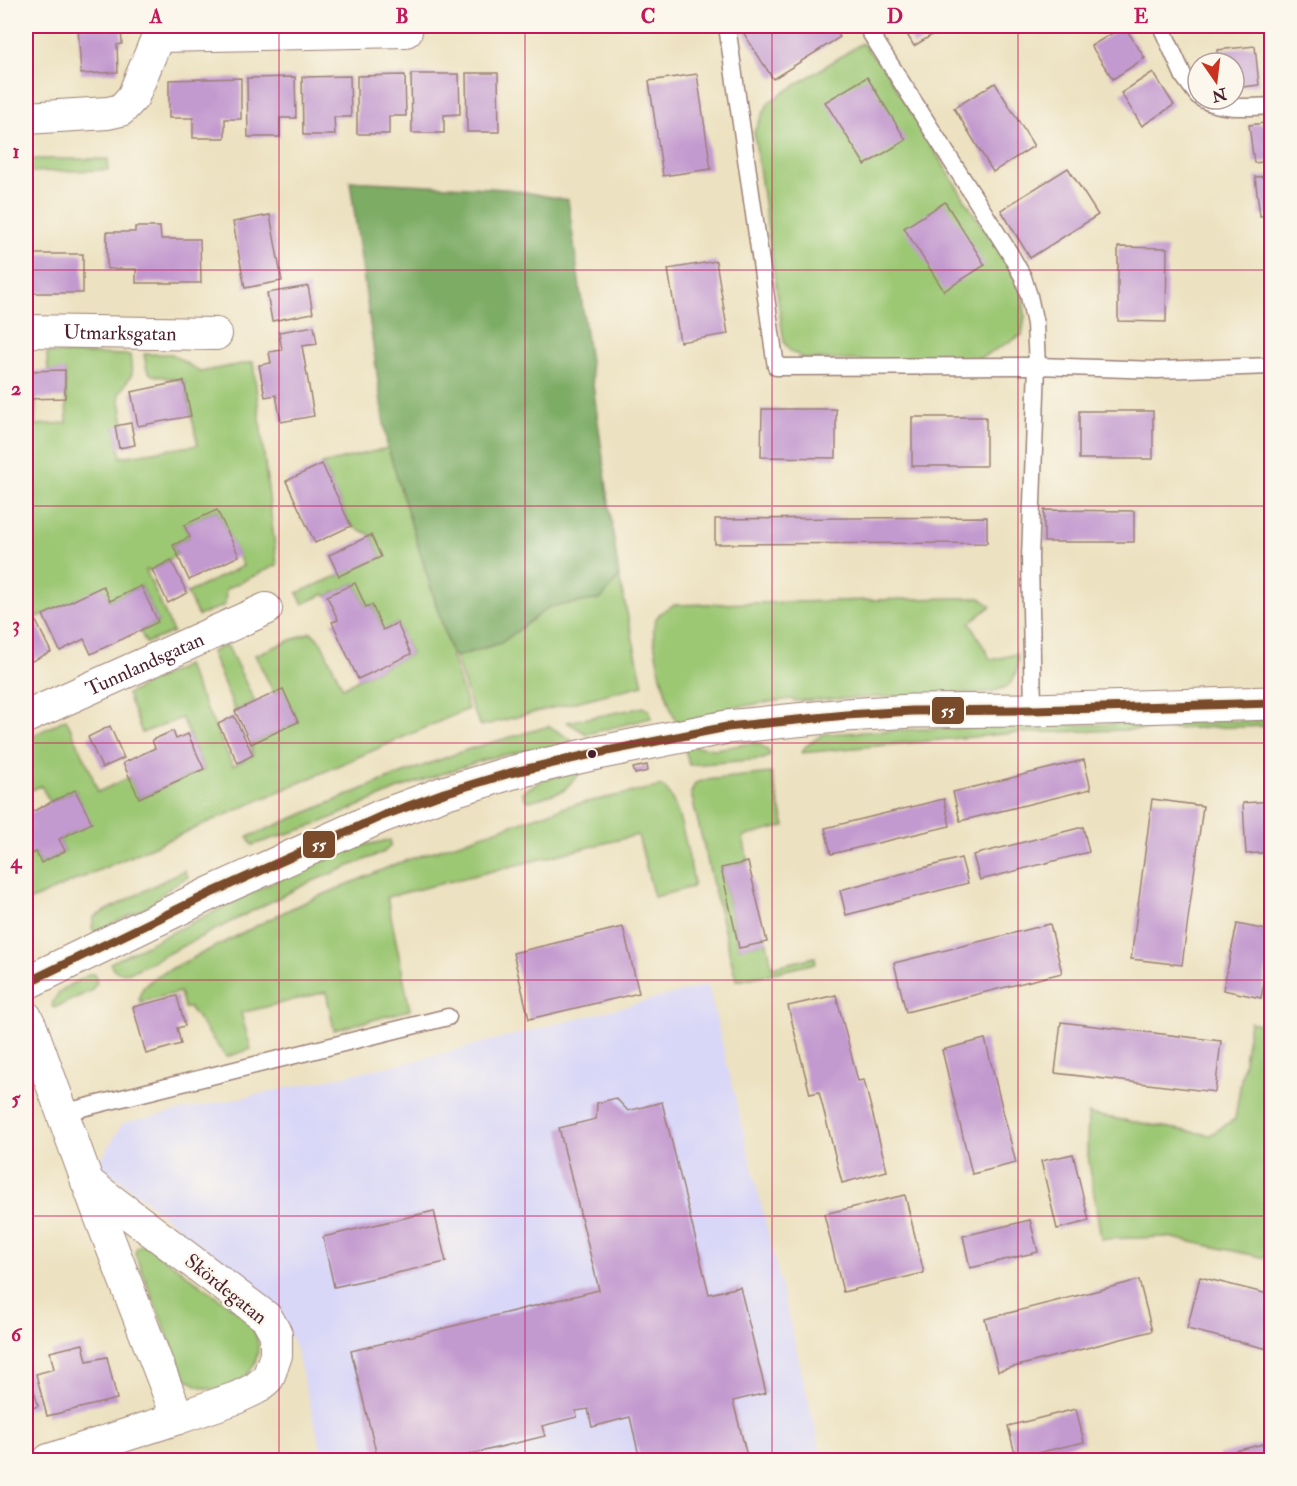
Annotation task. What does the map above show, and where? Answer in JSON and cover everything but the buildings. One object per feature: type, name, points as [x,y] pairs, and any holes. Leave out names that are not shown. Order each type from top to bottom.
[{"type":"street","points":[[26,118],[108,114],[121,110],[133,98],[160,31],[406,31],[405,26]]},
{"type":"street","name":"Utmarksgatan","points":[[26,331],[216,334]]},
{"type":"street","name":"Tunnlandsgatan","points":[[26,717],[266,609]]},
{"type":"street","points":[[26,983],[211,893],[382,816],[444,793],[510,773],[667,738],[781,721],[912,711],[1272,703]]},
{"type":"street","points":[[26,1017],[178,1418]]},
{"type":"street","name":"Skördegatan","points":[[49,1461],[236,1398],[255,1389],[268,1378],[276,1355],[276,1334],[267,1318],[87,1182]]},
{"type":"lane","points":[[727,26],[776,367],[1036,366],[1157,370],[1272,366]]},
{"type":"lane","points":[[866,26],[1023,277],[1029,296],[1035,324],[1036,366],[1030,558],[1033,710]]},
{"type":"lane","points":[[1161,26],[1186,80]]},
{"type":"lane","points":[[1246,108],[1272,106]]},
{"type":"lane","points":[[62,1113],[448,1017]]},
{"type":"shaded area","points":[[708,985],[823,1460],[324,1460],[295,1346],[278,1308],[99,1163],[123,1123],[409,1062]]},
{"type":"green space","points":[[862,43],[885,70],[970,208],[1003,256],[1023,293],[1025,316],[1022,335],[971,363],[805,359],[790,351],[784,342],[754,132],[769,102]]},
{"type":"green space","points":[[26,159],[108,159],[108,170],[26,172]]},
{"type":"green space","points":[[350,181],[507,189],[568,200],[619,577],[601,599],[549,607],[501,643],[455,657],[451,652],[387,445]]},
{"type":"green space","points":[[47,353],[130,355],[132,374],[119,394],[124,425],[115,427],[121,457],[198,445],[184,381],[152,375],[147,370],[144,354],[172,354],[200,372],[253,362],[277,565],[226,589],[225,605],[198,616],[187,593],[243,566],[217,510],[184,525],[190,537],[173,545],[177,555],[152,570],[146,570],[173,632],[146,643],[140,631],[158,622],[141,586],[110,601],[103,587],[26,621],[26,399],[36,398],[35,425],[67,423],[65,371],[48,371]]},
{"type":"green space","points":[[388,448],[468,709],[26,902],[26,851],[28,856],[36,852],[41,863],[65,851],[59,839],[91,823],[75,790],[50,802],[41,786],[26,792],[26,739],[66,719],[98,792],[130,777],[139,798],[204,769],[182,718],[142,733],[127,694],[186,665],[233,766],[253,755],[251,744],[298,722],[283,690],[274,693],[255,655],[311,632],[321,642],[343,688],[411,654],[397,623],[383,630],[372,605],[366,607],[355,583],[303,604],[297,593],[381,557],[371,535],[351,526],[322,464]]},
{"type":"green space","points":[[619,577],[643,685],[481,726],[473,711],[455,657],[501,643],[549,607],[601,599]]},
{"type":"green space","points":[[980,598],[991,606],[970,623],[991,660],[1017,654],[1016,672],[1006,687],[991,692],[795,701],[791,699],[730,708],[677,725],[663,682],[654,639],[656,619],[671,606]]},
{"type":"green space","points":[[227,645],[255,702],[235,711],[211,652]]},
{"type":"green space","points":[[644,707],[650,711],[651,718],[587,734],[567,722]]},
{"type":"green space","points":[[1271,720],[1271,726],[1014,733],[802,753],[805,747],[823,734],[923,729]]},
{"type":"green space","points":[[549,726],[570,739],[575,747],[540,748],[489,758],[403,787],[315,825],[252,845],[248,837],[382,781],[469,749]]},
{"type":"green space","points":[[760,744],[770,756],[763,759],[689,765],[684,745],[715,749]]},
{"type":"green space","points":[[576,769],[578,775],[563,791],[530,801],[526,800],[522,792],[540,782]]},
{"type":"green space","points":[[771,773],[785,826],[743,837],[748,862],[721,868],[739,948],[767,942],[772,967],[815,957],[816,963],[736,980],[691,793],[695,783],[705,780]]},
{"type":"green space","points":[[662,786],[674,803],[679,816],[694,883],[692,887],[654,897],[638,835],[387,897],[410,1010],[334,1030],[326,992],[241,1013],[251,1049],[226,1057],[190,1008],[184,1008],[180,992],[140,1002],[141,991],[155,977],[294,907],[396,864],[568,806]]},
{"type":"green space","points":[[390,840],[390,846],[384,852],[308,883],[133,971],[119,972],[110,963],[298,870],[346,849]]},
{"type":"green space","points":[[184,870],[188,877],[173,885],[147,907],[95,932],[92,928],[94,917]]},
{"type":"green space","points":[[89,974],[94,974],[97,982],[91,991],[54,1008],[52,1006],[58,994]]},
{"type":"green space","points":[[1250,1022],[1271,1026],[1271,1259],[1168,1237],[1101,1239],[1087,1149],[1088,1114],[1210,1135],[1235,1119]]},
{"type":"green space","points":[[144,1244],[247,1318],[257,1338],[257,1354],[252,1368],[242,1379],[229,1387],[214,1389],[198,1386],[184,1376],[135,1254],[137,1247]]},
{"type":"transit line","name":"55","points":[[26,983],[211,893],[382,816],[444,793],[510,773],[592,754],[727,727],[846,715],[912,711],[1272,703]]}]
